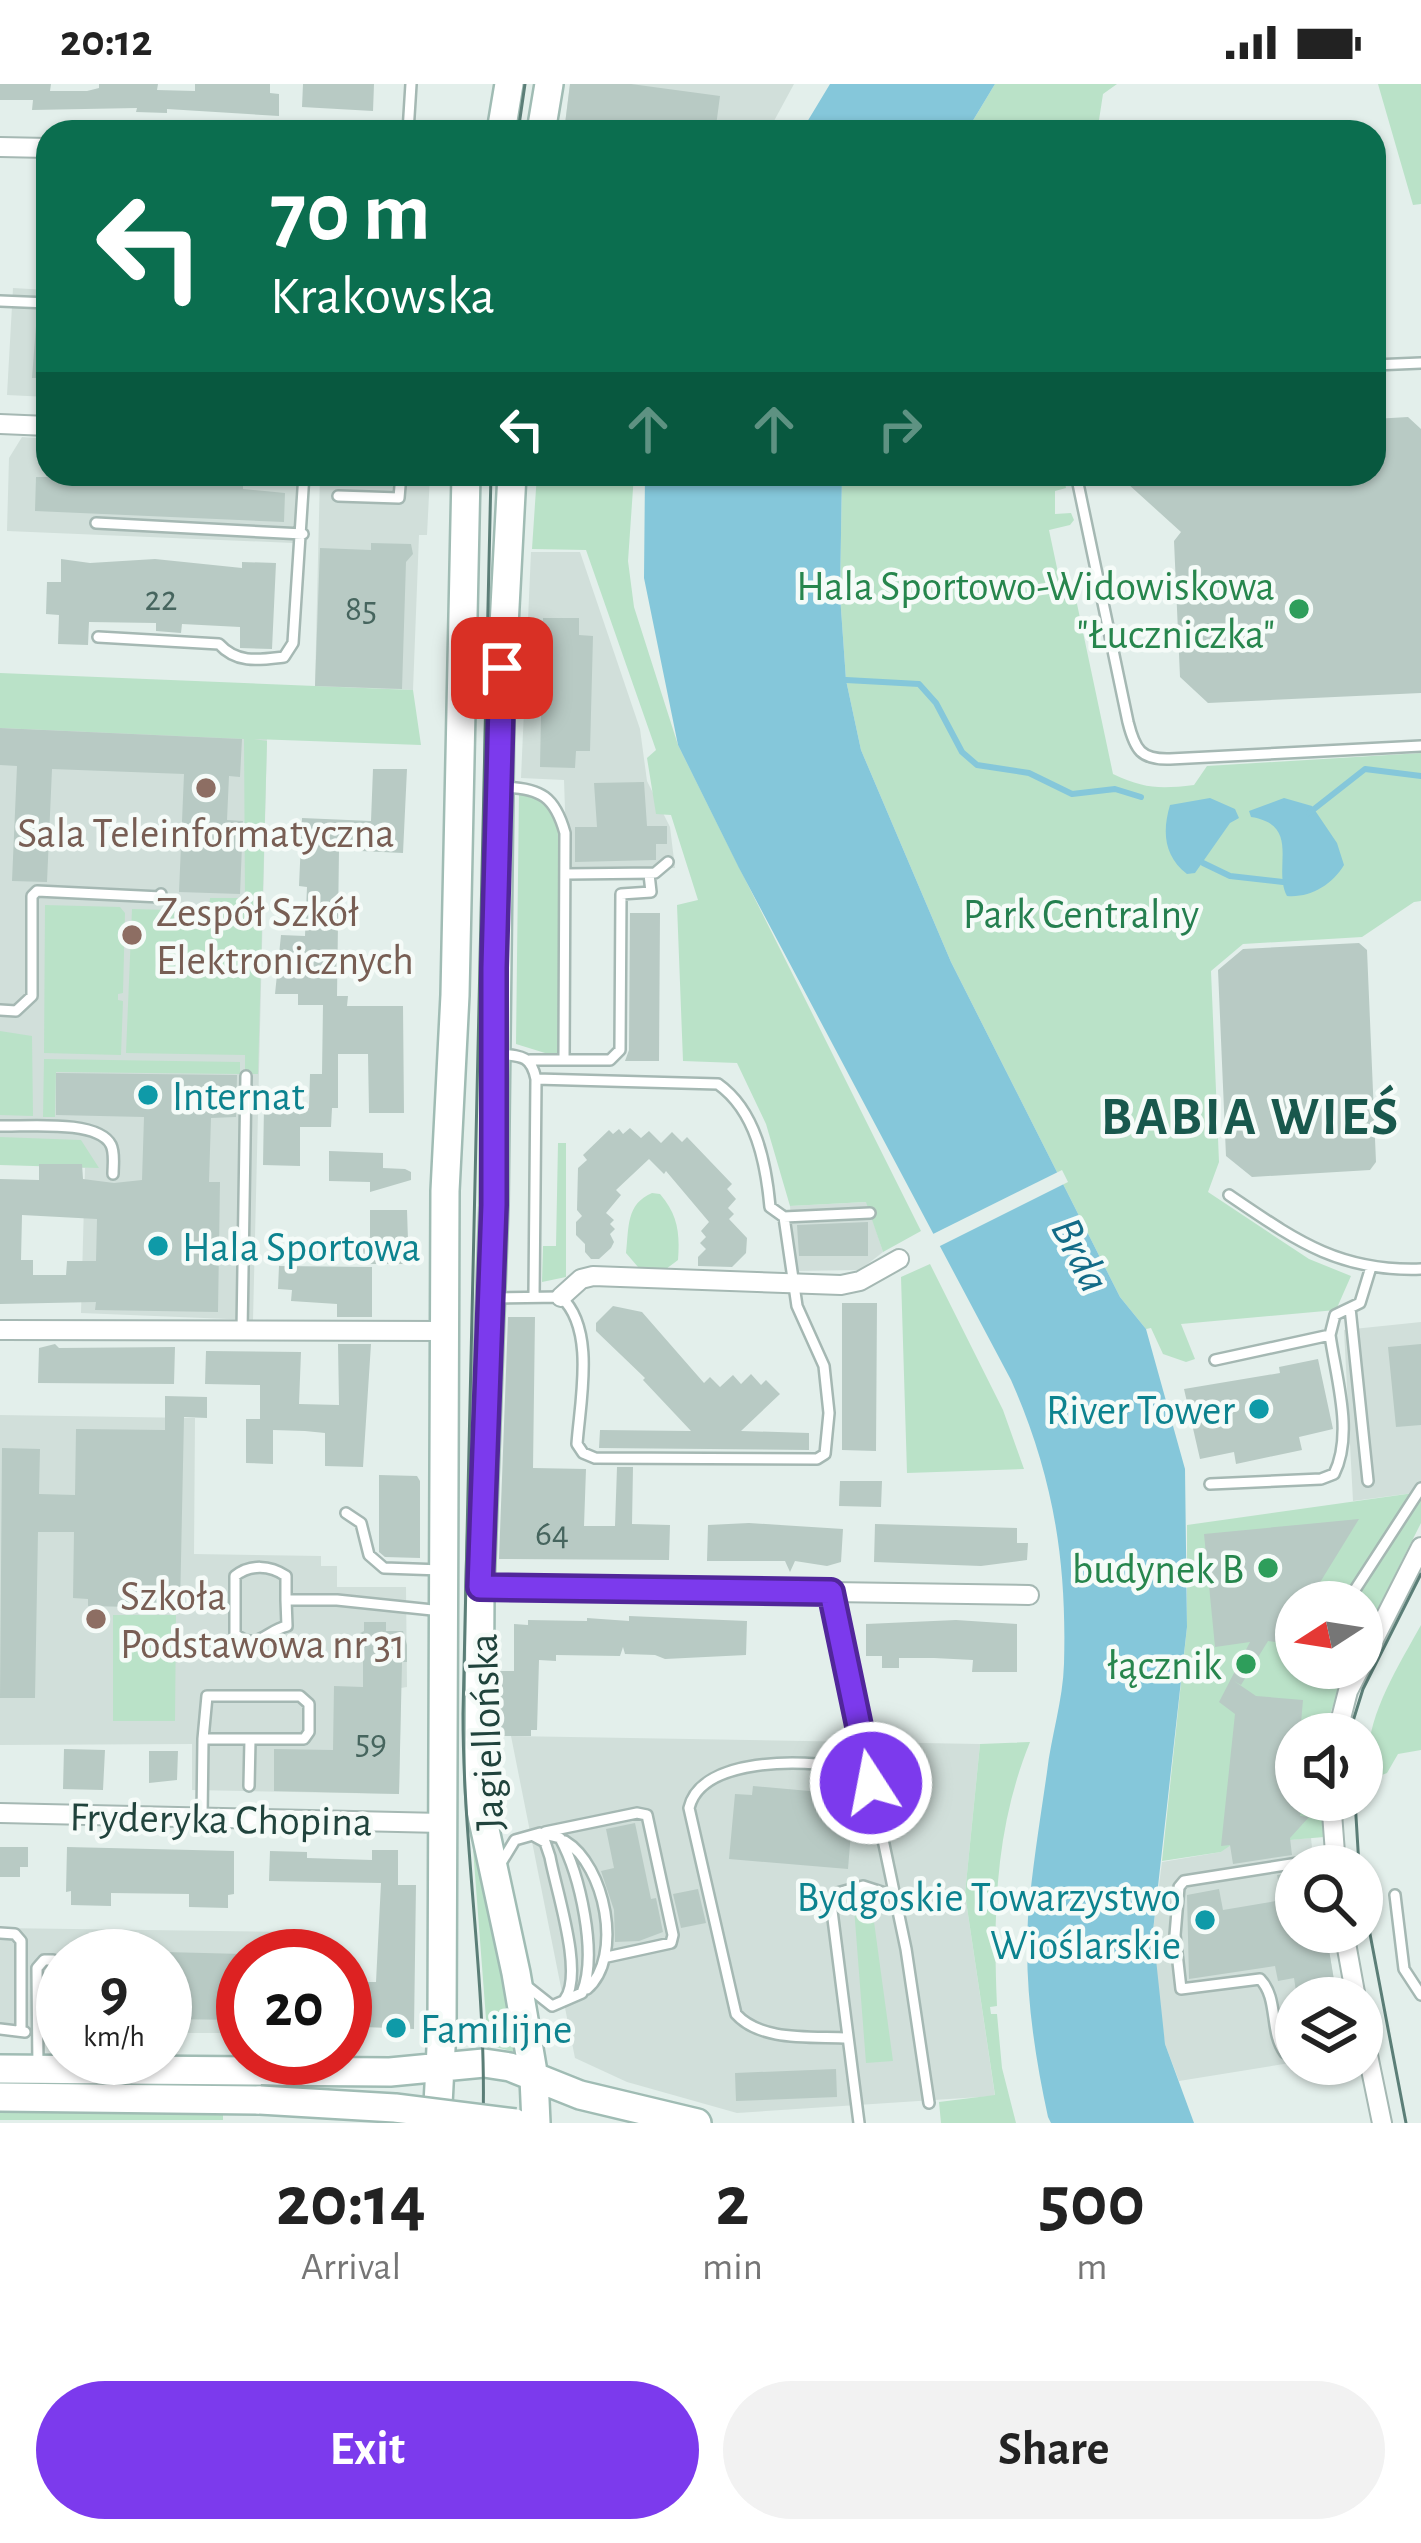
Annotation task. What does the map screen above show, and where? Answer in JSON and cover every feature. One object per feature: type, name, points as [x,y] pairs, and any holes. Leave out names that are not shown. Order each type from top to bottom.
[{"type":"main road","points":[[503,120],[509,84]]},
{"type":"main road","points":[[543,120],[549,84]]},
{"type":"main road","name":"Jagiellońska","points":[[437,2123],[446,1174],[455,995],[466,486]]},
{"type":"main road","name":"Jagiellońska","points":[[511,486],[498,786],[494,1171],[480,1587],[480,1796],[534,2078],[536,2123]]},
{"type":"main road","points":[[192,2070],[390,2072],[484,2062],[510,2067],[580,2096],[697,2123]]},
{"type":"main road","points":[[0,2069],[36,2068]]},
{"type":"main road","points":[[0,2097],[260,2099],[395,2108],[515,2123]]},
{"type":"street","points":[[0,167],[1,147],[36,148]]},
{"type":"street","points":[[0,424],[36,426]]},
{"type":"street","points":[[562,1297],[593,1276],[841,1285],[860,1281],[899,1259]]},
{"type":"street","points":[[0,1330],[446,1331]]},
{"type":"street","points":[[1383,1622],[1421,1547]]},
{"type":"street","points":[[480,1587],[1029,1594]]},
{"type":"street","name":"Fryderyka Chopina","points":[[0,1813],[442,1823]]},
{"type":"street","points":[[1374,2085],[1382,2123]]},
{"type":"lane","points":[[409,120],[411,84]]},
{"type":"lane","points":[[0,301],[36,302]]},
{"type":"lane","points":[[1386,364],[1421,363]]},
{"type":"lane","points":[[98,637],[219,644],[230,657],[257,661],[284,657],[293,643],[304,486]]},
{"type":"lane","points":[[338,496],[399,498],[400,486]]},
{"type":"lane","points":[[1079,486],[1128,722],[1139,753],[1150,759],[1172,759],[1421,746]]},
{"type":"lane","points":[[96,524],[303,534]]},
{"type":"lane","points":[[498,786],[546,794],[558,807],[566,833],[564,1060]]},
{"type":"lane","points":[[567,874],[649,874],[668,862]]},
{"type":"lane","points":[[493,1054],[530,1060],[610,1060],[620,1050],[620,893],[651,892],[649,874]]},
{"type":"lane","points":[[0,1010],[16,1011],[32,996],[32,896],[37,891],[63,888],[161,894]]},
{"type":"lane","points":[[530,1060],[536,1079],[534,1296]]},
{"type":"lane","points":[[242,1332],[246,1076]]},
{"type":"lane","points":[[536,1079],[718,1084],[743,1108],[767,1174],[770,1207],[784,1217],[870,1213]]},
{"type":"lane","points":[[0,1126],[70,1127],[100,1133],[111,1146],[113,1174]]},
{"type":"lane","points":[[1229,1195],[1313,1250],[1371,1267],[1421,1269]]},
{"type":"lane","points":[[489,1298],[562,1297],[574,1309],[580,1323],[577,1444],[584,1453],[595,1458],[817,1459],[825,1454],[830,1413],[824,1366],[791,1281],[784,1217]]},
{"type":"lane","points":[[1210,1484],[1322,1479],[1334,1474],[1342,1457],[1342,1439],[1330,1335],[1335,1315],[1360,1303],[1371,1267]]},
{"type":"lane","points":[[1350,1308],[1368,1481]]},
{"type":"lane","points":[[1215,1360],[1330,1335]]},
{"type":"lane","points":[[1361,1581],[1421,1488]]},
{"type":"lane","points":[[346,1513],[361,1523],[369,1555],[384,1568],[442,1570]]},
{"type":"lane","points":[[245,1568],[274,1568],[286,1576],[286,1600],[286,1627],[260,1642],[245,1642],[235,1634],[235,1576],[245,1568]]},
{"type":"lane","points":[[831,1592],[894,1896],[928,2103]]},
{"type":"lane","points":[[286,1600],[337,1600],[442,1612]]},
{"type":"lane","points":[[202,1818],[203,1739],[207,1696],[306,1699],[309,1732],[304,1739],[203,1739]]},
{"type":"lane","points":[[249,1786],[250,1740]]},
{"type":"lane","points":[[848,2038],[760,2032],[736,2014],[689,1808],[698,1786],[724,1770],[737,1768],[820,1765],[848,1769],[871,1783]]},
{"type":"lane","points":[[498,1892],[505,1851],[515,1840],[637,1813],[647,1815],[671,1943],[607,1958]]},
{"type":"lane","points":[[516,1973],[552,2006],[596,1982],[607,1958],[595,1876],[586,1858],[560,1838],[534,1834]]},
{"type":"lane","points":[[534,1834],[544,1842],[572,1964],[573,1985],[562,2002]]},
{"type":"lane","points":[[560,1838],[570,1855],[590,1954],[590,1974],[582,1993]]},
{"type":"lane","points":[[1275,1870],[1184,1881],[1179,1887],[1175,1935],[1181,1989],[1260,1979],[1269,1991],[1275,2026]]},
{"type":"lane","points":[[859,2123],[831,1903],[837,1893],[863,1886],[894,1896]]},
{"type":"lane","points":[[1395,1895],[1404,1969],[1421,1995]]},
{"type":"lane","points":[[0,1933],[15,1934],[21,1941],[21,2030]]},
{"type":"lane","points":[[0,2029],[36,2036]]},
{"type":"shaded area","points":[[570,84],[794,84],[774,120],[566,120]]},
{"type":"shaded area","points":[[13,288],[36,289],[36,396],[7,395]]},
{"type":"shaded area","points":[[22,437],[36,438],[36,486],[298,486],[293,543],[7,531],[9,458]]},
{"type":"shaded area","points":[[320,486],[429,486],[427,535],[419,535],[413,690],[315,686]]},
{"type":"shaded area","points":[[531,552],[580,552],[640,729],[647,781],[670,827],[675,868],[567,868],[564,780],[521,778]]},
{"type":"shaded area","name":"Zespół Szkół Elektronicznych","points":[[0,728],[267,739],[253,1320],[81,1313],[85,1168],[0,1162]]},
{"type":"shaded area","points":[[867,1202],[883,1252],[860,1270],[795,1271],[790,1206]]},
{"type":"shaded area","points":[[1421,1322],[1421,1492],[1353,1501],[1344,1330]]},
{"type":"shaded area","points":[[0,1415],[195,1418],[194,1554],[321,1556],[321,1566],[337,1566],[337,1587],[406,1587],[407,1687],[401,1688],[399,1794],[192,1790],[192,1744],[0,1745]]},
{"type":"shaded area","points":[[511,1736],[980,1744],[965,1894],[995,2096],[737,2113],[627,2082],[575,2058]]},
{"type":"shaded area","points":[[1311,1838],[1312,1845],[1275,1845],[1275,1953],[1330,1953],[1334,1977],[1275,1977],[1275,2065],[1179,2081],[1165,2044],[1157,1989],[1153,1931],[1162,1862],[1221,1852],[1230,1845]]},
{"type":"shaded area","points":[[0,1928],[74,1929],[36,1929],[36,2033],[0,2032]]},
{"type":"shaded area","points":[[192,1931],[216,1931],[216,2033],[192,2033]]},
{"type":"green space","points":[[995,84],[1117,84],[1103,94],[1099,120],[973,120]]},
{"type":"green space","points":[[1378,84],[1421,84],[1421,204],[1413,205]]},
{"type":"green space","points":[[536,486],[633,486],[628,561],[634,607],[678,745],[921,1231],[883,1252],[866,1202],[790,1206],[766,1124],[737,1063],[683,1061],[677,905],[698,900],[671,815],[656,814],[647,758],[656,750],[586,550],[532,549]]},
{"type":"green space","name":"Park Centralny","points":[[842,486],[1066,486],[1055,491],[1055,514],[1071,513],[1074,520],[1049,530],[1061,587],[1073,585],[1113,774],[1144,785],[1172,787],[1194,785],[1207,766],[1421,753],[1421,901],[1362,937],[1243,944],[1211,971],[1219,1162],[1208,1192],[1309,1259],[1351,1276],[1336,1310],[1181,1324],[1195,1359],[1186,1362],[1163,1354],[1151,1328],[1146,1329],[1120,1297],[951,962],[861,750],[846,680],[840,595]]},
{"type":"green space","points":[[0,673],[413,690],[421,745],[254,739],[267,741],[258,1074],[245,1074],[245,1055],[126,1053],[132,909],[209,911],[210,898],[245,898],[244,739],[0,728]]},
{"type":"green space","points":[[519,792],[548,804],[562,831],[558,1057],[516,1044]]},
{"type":"green space","points":[[45,905],[120,907],[125,913],[123,993],[118,994],[123,1001],[121,1055],[44,1053]]},
{"type":"green space","points":[[0,1031],[32,1036],[33,1116],[0,1115]]},
{"type":"green space","points":[[44,1059],[240,1062],[240,1074],[56,1072],[55,1117],[43,1117]]},
{"type":"green space","points":[[0,1137],[81,1140],[99,1168],[0,1165]]},
{"type":"green space","points":[[558,1143],[566,1143],[566,1277],[542,1282],[543,1246],[556,1246]]},
{"type":"green space","points":[[652,1193],[660,1194],[671,1209],[679,1241],[678,1260],[666,1269],[638,1267],[626,1253],[633,1210]]},
{"type":"green space","points":[[930,1264],[1003,1410],[1024,1469],[907,1473],[901,1277]]},
{"type":"green space","points":[[1421,1492],[1421,1523],[1383,1598],[1383,1581],[1275,1581],[1275,1689],[1340,1689],[1331,1713],[1275,1713],[1275,1821],[1324,1821],[1324,1837],[1231,1845],[1221,1852],[1162,1861],[1187,1627],[1187,1525]]},
{"type":"green space","points":[[113,1615],[176,1615],[175,1721],[113,1721]]},
{"type":"green space","points":[[1421,1625],[1421,1750],[1398,1754],[1383,1775],[1383,1713],[1376,1713]]},
{"type":"green space","points":[[1030,1742],[1003,1839],[996,1905],[997,2006],[990,2007],[991,2014],[997,2014],[1002,2068],[1016,2123],[941,2123],[939,2102],[995,2095],[965,1894],[980,1744]]},
{"type":"green space","points":[[472,1835],[517,2041],[515,2052],[488,2045]]},
{"type":"green space","points":[[872,1907],[893,2061],[866,2063],[854,1908]]},
{"type":"green space","points":[[223,2108],[223,2120],[0,2120],[0,2109]]},
{"type":"water","points":[[830,84],[995,84],[973,120],[808,120]]},
{"type":"water","name":"Brda","points":[[645,486],[842,486],[840,595],[846,680],[861,750],[951,962],[1120,1297],[1146,1329],[1185,1469],[1187,1627],[1153,1931],[1165,2044],[1194,2123],[1051,2123],[1048,2117],[1027,1968],[1034,1863],[1064,1664],[1060,1553],[1047,1484],[1011,1380],[678,745],[644,578]]},
{"type":"water","points":[[1210,798],[1235,809],[1239,818],[1230,823],[1195,873],[1187,874],[1167,843],[1170,805]]},
{"type":"water","points":[[1284,798],[1312,806],[1337,843],[1344,865],[1327,884],[1304,895],[1287,896],[1281,838],[1276,829],[1251,817],[1249,811]]},
{"type":"pier","points":[[1062,1170],[1068,1182],[936,1248],[929,1236]]},
{"type":"building","points":[[0,84],[51,84],[50,91],[87,91],[99,84],[158,84],[157,90],[195,91],[195,84],[270,84],[270,93],[279,94],[279,116],[167,109],[167,113],[136,112],[137,108],[32,110],[33,100],[0,100]]},
{"type":"building","points":[[303,84],[374,84],[373,111],[302,107]]},
{"type":"building","points":[[570,84],[631,84],[720,96],[717,120],[566,120]]},
{"type":"building","points":[[36,326],[36,378],[32,378]]},
{"type":"building","name":"Hala Sportowo-Widowiskowa \"Łuczniczka\"","points":[[1408,417],[1421,429],[1421,693],[1208,703],[1180,677],[1174,541],[1181,532],[1130,486],[1386,486],[1386,418]]},
{"type":"building","points":[[36,477],[36,486],[243,486],[285,493],[284,522],[35,511]]},
{"type":"building","points":[[371,543],[411,544],[413,554],[406,562],[402,689],[315,686],[320,548],[371,550]]},
{"type":"building","points":[[61,559],[90,563],[155,559],[242,568],[242,562],[276,563],[272,649],[240,648],[240,627],[182,624],[181,633],[156,631],[156,623],[89,622],[88,645],[58,644],[59,615],[46,614],[47,582],[61,582]]},
{"type":"building","points":[[543,618],[579,618],[579,635],[593,636],[590,751],[576,751],[575,768],[540,767]]},
{"type":"building","points":[[0,728],[242,739],[240,777],[229,776],[227,820],[243,821],[240,894],[179,892],[184,774],[52,769],[47,882],[12,881],[17,766],[0,765]]},
{"type":"building","points":[[373,769],[407,769],[403,853],[339,850],[337,996],[348,996],[347,1006],[403,1006],[404,1113],[369,1113],[368,1054],[338,1054],[338,1108],[332,1108],[331,1127],[300,1127],[300,1166],[263,1165],[264,1106],[309,1108],[310,1074],[322,1074],[323,1005],[298,1005],[298,994],[275,994],[281,935],[305,936],[307,887],[299,886],[302,818],[371,821]]},
{"type":"building","points":[[644,782],[647,826],[667,826],[667,844],[656,844],[656,860],[575,862],[575,827],[597,827],[594,783]]},
{"type":"building","points":[[630,913],[660,913],[659,1061],[625,1061],[629,1050]]},
{"type":"building","points":[[1359,943],[1367,950],[1376,1162],[1370,1170],[1252,1177],[1226,1156],[1218,970],[1243,949]]},
{"type":"building","points":[[56,1073],[237,1075],[236,1117],[211,1118],[209,1182],[220,1182],[218,1312],[95,1310],[96,1302],[0,1304],[0,1179],[39,1180],[39,1164],[82,1164],[83,1179],[142,1180],[144,1117],[56,1115]],"holes":[[[22,1215],[97,1219],[96,1261],[67,1261],[66,1275],[33,1275],[33,1260],[21,1260]]]},
{"type":"building","points":[[630,1128],[641,1138],[649,1131],[661,1143],[672,1132],[682,1142],[687,1137],[732,1184],[727,1189],[736,1199],[728,1208],[734,1214],[729,1219],[747,1238],[746,1253],[732,1267],[698,1266],[698,1257],[706,1249],[700,1243],[706,1237],[701,1231],[709,1222],[666,1171],[664,1174],[649,1159],[616,1190],[621,1195],[606,1213],[614,1220],[611,1248],[599,1259],[585,1252],[585,1244],[576,1235],[576,1222],[582,1216],[577,1210],[578,1168],[587,1160],[583,1155],[609,1130],[613,1134],[619,1129],[623,1134]]},
{"type":"building","points":[[329,1151],[383,1153],[383,1168],[405,1169],[411,1172],[411,1180],[370,1192],[370,1182],[329,1181]]},
{"type":"building","points":[[370,1210],[407,1210],[408,1241],[413,1245],[407,1250],[407,1264],[361,1264],[361,1237],[370,1237]]},
{"type":"building","points":[[868,1222],[868,1256],[799,1256],[797,1225]]},
{"type":"building","points":[[279,1266],[372,1267],[372,1317],[337,1317],[337,1304],[291,1301],[292,1290],[278,1289]]},
{"type":"building","points":[[842,1303],[877,1303],[876,1451],[842,1450]]},
{"type":"building","points":[[613,1306],[642,1312],[704,1383],[710,1377],[720,1387],[733,1375],[741,1384],[751,1374],[761,1385],[766,1380],[780,1394],[741,1431],[809,1433],[809,1450],[599,1448],[600,1430],[691,1431],[596,1331],[596,1323]]},
{"type":"building","points":[[508,1317],[535,1317],[533,1468],[586,1469],[584,1526],[615,1526],[617,1467],[633,1467],[632,1524],[670,1525],[669,1560],[499,1559]]},
{"type":"building","points":[[55,1344],[59,1348],[175,1347],[174,1384],[38,1383],[39,1348]]},
{"type":"building","points":[[338,1344],[371,1344],[363,1467],[325,1466],[325,1433],[305,1431],[273,1430],[273,1464],[246,1463],[246,1419],[260,1419],[260,1385],[205,1384],[206,1351],[301,1352],[299,1404],[339,1405]]},
{"type":"building","points":[[1421,1344],[1421,1425],[1396,1427],[1388,1347]]},
{"type":"building","name":"River Tower","points":[[1318,1359],[1333,1429],[1299,1437],[1302,1450],[1236,1464],[1234,1452],[1200,1459],[1184,1389],[1280,1373],[1279,1367]]},
{"type":"building","points":[[165,1396],[207,1397],[207,1418],[184,1417],[180,1608],[88,1606],[88,1599],[73,1598],[74,1532],[38,1532],[35,1698],[0,1698],[2,1448],[40,1449],[39,1494],[75,1495],[76,1429],[165,1430]]},
{"type":"building","points":[[379,1475],[417,1476],[420,1481],[420,1558],[385,1557],[379,1552]]},
{"type":"building","points":[[840,1481],[882,1481],[881,1507],[839,1506]]},
{"type":"building","points":[[1359,1519],[1321,1581],[1275,1581],[1275,1642],[1268,1641],[1241,1685],[1234,1681],[1256,1696],[1303,1700],[1302,1713],[1275,1713],[1275,1821],[1305,1821],[1290,1838],[1291,1845],[1275,1845],[1275,1858],[1233,1864],[1230,1845],[1221,1846],[1235,1714],[1219,1702],[1250,1642],[1215,1647],[1204,1534]]},
{"type":"building","points":[[875,1524],[1017,1528],[1017,1543],[1028,1543],[1027,1560],[981,1566],[874,1562]]},
{"type":"building","points":[[708,1525],[843,1529],[841,1562],[827,1566],[795,1561],[790,1572],[785,1561],[707,1561]]},
{"type":"building","points":[[629,1616],[747,1621],[746,1655],[665,1659],[625,1654],[623,1647],[620,1656],[556,1655],[556,1661],[539,1660],[537,1730],[531,1730],[531,1736],[497,1736],[498,1671],[514,1671],[514,1624],[587,1618],[629,1621]]},
{"type":"building","points":[[956,1620],[1017,1624],[1017,1672],[972,1672],[973,1660],[934,1658],[899,1658],[899,1668],[882,1668],[882,1656],[866,1656],[866,1624]]},
{"type":"building","points":[[364,1622],[386,1622],[386,1631],[403,1631],[407,1645],[407,1662],[402,1662],[399,1794],[274,1791],[274,1749],[333,1750],[334,1686],[363,1687],[363,1647],[332,1648],[364,1631]]},
{"type":"building","points":[[64,1749],[105,1750],[103,1790],[63,1789]]},
{"type":"building","points":[[149,1751],[178,1751],[177,1780],[149,1783]]},
{"type":"building","points":[[753,1786],[854,1795],[848,1869],[729,1859],[735,1794],[752,1795]]},
{"type":"building","points":[[635,1823],[663,1932],[639,1941],[615,1942],[614,1910],[601,1871],[614,1868],[606,1829]]},
{"type":"building","points":[[0,1847],[28,1847],[28,1867],[20,1867],[20,1877],[0,1877]]},
{"type":"building","points":[[67,1847],[234,1851],[234,1894],[228,1895],[228,1908],[189,1907],[189,1894],[111,1893],[111,1906],[71,1905],[71,1891],[66,1892]]},
{"type":"building","points":[[372,1850],[398,1850],[398,1885],[416,1885],[414,2029],[372,2027],[381,1883],[269,1881],[270,1851],[307,1852],[307,1858],[372,1860]]},
{"type":"building","points":[[698,1889],[706,1923],[681,1928],[673,1894]]},
{"type":"building","points":[[1219,1889],[1223,1910],[1275,1901],[1275,1953],[1330,1953],[1334,1977],[1277,1977],[1275,1966],[1189,1979],[1187,1895]]},
{"type":"building","points":[[192,1953],[216,1953],[216,2020],[192,2019]]},
{"type":"building","points":[[836,2069],[837,2097],[736,2101],[735,2073]]},
{"type":"waterway","points":[[846,680],[919,684],[936,703],[962,752],[977,765],[1029,773],[1072,794],[1115,789],[1141,797]]},
{"type":"waterway","points":[[1309,813],[1365,769],[1421,776]]},
{"type":"waterway","points":[[1203,863],[1230,876],[1283,882]]},
{"type":"tram line","points":[[520,120],[525,84]]},
{"type":"tram line","points":[[483,2123],[482,2021],[463,1714],[491,486]]},
{"type":"tram line","points":[[1356,1713],[1421,1574]]},
{"type":"tram line","points":[[1356,1821],[1358,1845]]},
{"type":"tram line","points":[[1374,1953],[1406,2123]]},
{"type":"place","name":"Hala Sportowo-Widowiskowa \"Łuczniczka\"","points":[[1299,609]]},
{"type":"place","name":"Sala Teleinformatyczna","points":[[206,788]]},
{"type":"place","name":"Zespół Szkół Elektronicznych","points":[[132,935]]},
{"type":"place","name":"Internat","points":[[148,1095]]},
{"type":"place","name":"Hala Sportowa","points":[[158,1246]]},
{"type":"place","name":"River Tower","points":[[1259,1409]]},
{"type":"place","name":"budynek B","points":[[1268,1568]]},
{"type":"place","name":"Szkoła Podstawowa nr 31","points":[[96,1619]]},
{"type":"place","name":"łącznik","points":[[1246,1664]]},
{"type":"place","name":"Bydgoskie Towarzystwo Wioślarskie","points":[[1205,1920]]},
{"type":"place","name":"Familijne","points":[[396,2028]]},
{"type":"district","name":"BABIA WIEŚ","points":[[1251,1115]]},
{"type":"route","points":[[502,668],[494,1205],[480,1587],[831,1592],[871,1783]]}]
